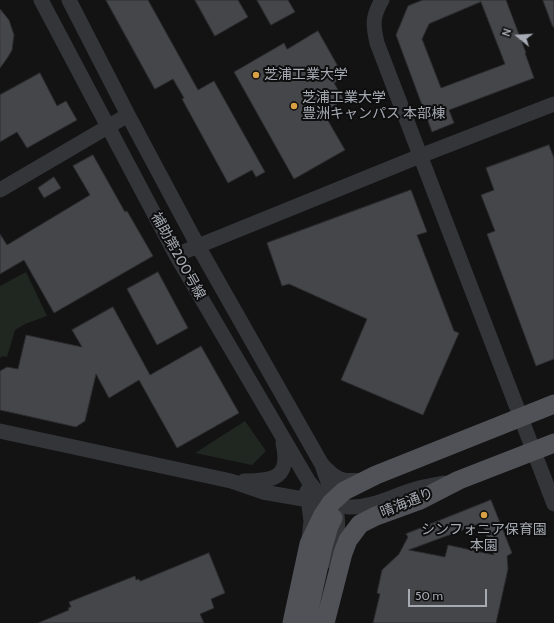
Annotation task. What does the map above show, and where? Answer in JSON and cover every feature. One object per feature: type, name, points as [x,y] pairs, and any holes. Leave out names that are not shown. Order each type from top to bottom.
[{"type":"main road","points":[[292,623],[309,544],[323,515],[344,491],[366,480],[554,404]]},
{"type":"main road","name":"晴海通り","points":[[325,623],[345,546],[355,529],[360,524],[376,516],[420,500],[459,480],[554,443]]},
{"type":"main road","points":[[306,623],[334,504]]},
{"type":"street","name":"補助第200号線","points":[[41,0],[176,255],[309,482],[316,491],[334,504]]},
{"type":"street","points":[[382,0],[377,8],[373,26],[377,43],[554,504]]},
{"type":"street","name":"補助第200号線","points":[[72,6],[128,116],[198,246],[321,463],[330,473],[342,480],[366,480]]},
{"type":"street","points":[[53,24],[72,6]]},
{"type":"street","points":[[176,255],[420,156],[554,104]]},
{"type":"street","points":[[0,190],[128,116]]},
{"type":"street","points":[[0,431],[231,481],[263,492],[354,507],[365,506],[416,489],[459,480]]},
{"type":"street","points":[[231,481],[265,481],[276,477],[281,472],[285,463],[285,453],[281,434]]},
{"type":"street","points":[[321,463],[334,504],[338,528],[331,598]]},
{"type":"street","points":[[304,472],[311,521],[309,544]]},
{"type":"shaded area","points":[[26,272],[47,316],[25,324],[15,330],[7,357],[3,356],[0,358],[0,286]]},
{"type":"shaded area","points":[[245,421],[266,451],[252,465],[195,453]]},
{"type":"building","points":[[106,0],[148,0],[198,90],[214,81],[265,172],[256,177],[252,170],[228,183],[182,99],[184,98],[173,79],[155,89]]},
{"type":"building","points":[[195,0],[238,0],[248,17],[215,36]]},
{"type":"building","points":[[257,0],[288,0],[295,12],[271,25]]},
{"type":"building","points":[[423,0],[506,0],[534,78],[449,110],[454,123],[432,132],[396,35],[408,6]],"holes":[[[481,2],[505,64],[441,88],[422,39],[429,24]]]},
{"type":"building","points":[[543,0],[554,0],[554,27],[553,27]]},
{"type":"building","points":[[0,9],[9,20],[14,35],[12,50],[0,68]]},
{"type":"building","name":"芝浦工業大学 豊洲キャンパス 本部棟","points":[[318,31],[344,77],[334,83],[344,100],[323,112],[345,150],[294,179],[234,72],[284,43],[287,49]]},
{"type":"building","points":[[40,73],[57,106],[66,101],[77,120],[27,148],[17,132],[0,142],[0,95]]},
{"type":"building","points":[[549,145],[554,158],[554,359],[536,366],[487,234],[495,231],[481,195],[494,190],[486,168]]},
{"type":"building","points":[[93,155],[125,212],[127,211],[153,256],[54,313],[24,260],[0,274],[0,234],[7,245],[90,195],[73,166]]},
{"type":"building","points":[[54,177],[61,188],[44,198],[38,188]]},
{"type":"building","points":[[411,190],[427,232],[417,235],[454,331],[459,333],[423,415],[341,380],[367,319],[289,284],[282,286],[267,243]]},
{"type":"building","points":[[158,272],[188,328],[157,345],[127,289]]},
{"type":"building","points":[[113,307],[150,375],[201,346],[239,413],[177,448],[139,380],[109,398],[96,374],[85,421],[76,427],[0,410],[0,371],[7,367],[18,369],[26,335],[82,347],[72,330]]},
{"type":"building","points":[[491,500],[512,553],[507,556],[508,569],[496,623],[373,623],[380,594],[377,593],[382,570],[399,554],[408,537],[406,534]],"holes":[[[482,523],[494,555],[448,545],[445,557],[409,550]]]},
{"type":"building","points":[[209,553],[225,593],[211,599],[214,608],[200,614],[204,623],[38,623],[69,610],[68,608],[71,607],[69,602],[135,576],[136,580],[139,579],[140,581]]},
{"type":"place","name":"芝浦工業大学","points":[[256,75]]},
{"type":"place","name":"芝浦工業大学 豊洲キャンパス 本部棟","points":[[294,106]]},
{"type":"place","name":"シンフォニア保育園 本園","points":[[484,515]]}]
